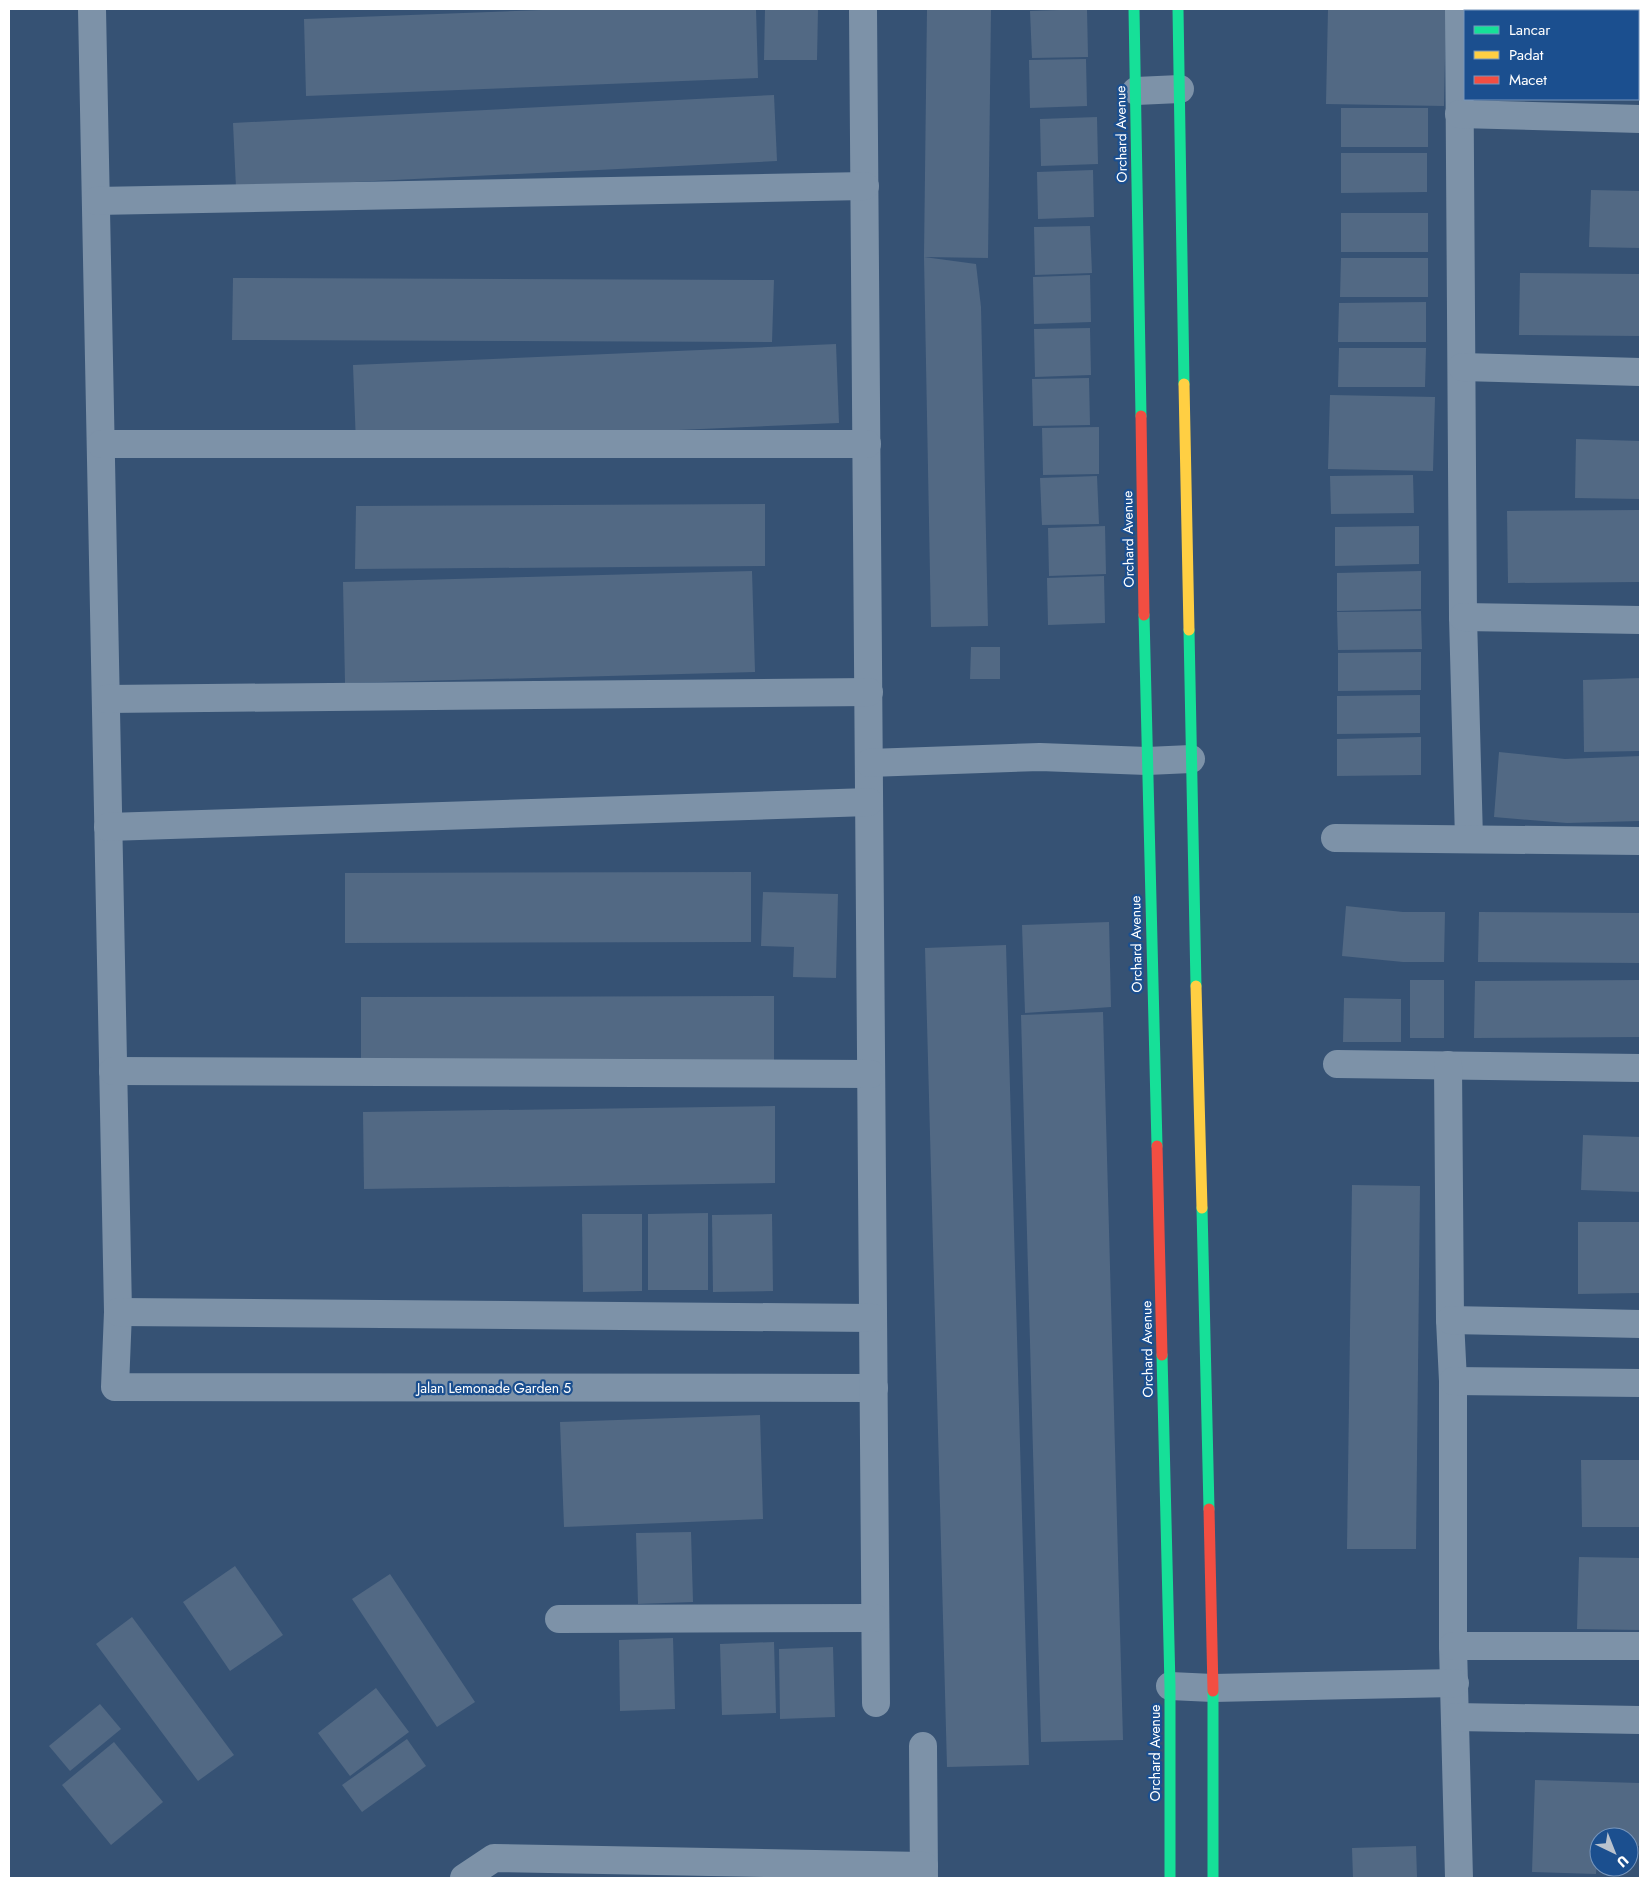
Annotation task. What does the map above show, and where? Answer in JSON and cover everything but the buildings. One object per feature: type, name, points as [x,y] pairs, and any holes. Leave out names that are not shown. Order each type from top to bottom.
[{"type":"street","points":[[92,9],[118,1312],[873,1318]]},
{"type":"street","points":[[863,9],[876,1704]]},
{"type":"street","name":"Orchard Avenue","points":[[1134,9],[1146,760],[1170,1686],[1170,1878]]},
{"type":"street","points":[[1178,9],[1191,759],[1213,1688],[1213,1878]]},
{"type":"street","points":[[1459,9],[1463,617],[1469,840]]},
{"type":"street","points":[[1136,91],[1180,89]]},
{"type":"street","points":[[1459,114],[1640,119]]},
{"type":"street","points":[[96,201],[865,186]]},
{"type":"street","points":[[1462,367],[1640,372]]},
{"type":"street","points":[[101,444],[867,444]]},
{"type":"street","points":[[1463,617],[1640,620]]},
{"type":"street","points":[[106,699],[868,692]]},
{"type":"street","points":[[869,763],[1040,757],[1146,760],[1191,759]]},
{"type":"street","points":[[108,827],[869,802]]},
{"type":"street","points":[[1335,838],[1640,841]]},
{"type":"street","points":[[1337,1064],[1640,1068]]},
{"type":"street","points":[[1448,1065],[1450,1320],[1453,1381],[1453,1646],[1459,1878]]},
{"type":"street","points":[[113,1071],[871,1074]]},
{"type":"street","name":"Jalan Lemonade Garden 5","points":[[118,1312],[115,1387],[874,1388]]},
{"type":"street","points":[[1450,1320],[1640,1324]]},
{"type":"street","points":[[1453,1381],[1640,1383]]},
{"type":"street","points":[[559,1619],[875,1618]]},
{"type":"street","points":[[1453,1646],[1640,1646]]},
{"type":"street","points":[[1170,1686],[1213,1688],[1455,1683]]},
{"type":"street","points":[[1455,1717],[1640,1720]]},
{"type":"street","points":[[464,1878],[494,1858],[924,1872],[923,1746]]},
{"type":"traffic: fast","points":[[1134,9],[1141,416]]},
{"type":"traffic: fast","points":[[1178,9],[1184,384]]},
{"type":"traffic: fast","points":[[1144,615],[1157,1146]]},
{"type":"traffic: fast","points":[[1189,630],[1196,986]]},
{"type":"traffic: fast","points":[[1202,1208],[1209,1509]]},
{"type":"traffic: fast","points":[[1162,1355],[1170,1686],[1170,1878]]},
{"type":"traffic: fast","points":[[1213,1691],[1213,1878]]},
{"type":"traffic: slow","points":[[1184,384],[1189,630]]},
{"type":"traffic: slow","points":[[1196,986],[1202,1208]]},
{"type":"traffic: jam","points":[[1141,416],[1144,615]]},
{"type":"traffic: jam","points":[[1157,1146],[1162,1355]]},
{"type":"traffic: jam","points":[[1209,1509],[1213,1691]]}]
